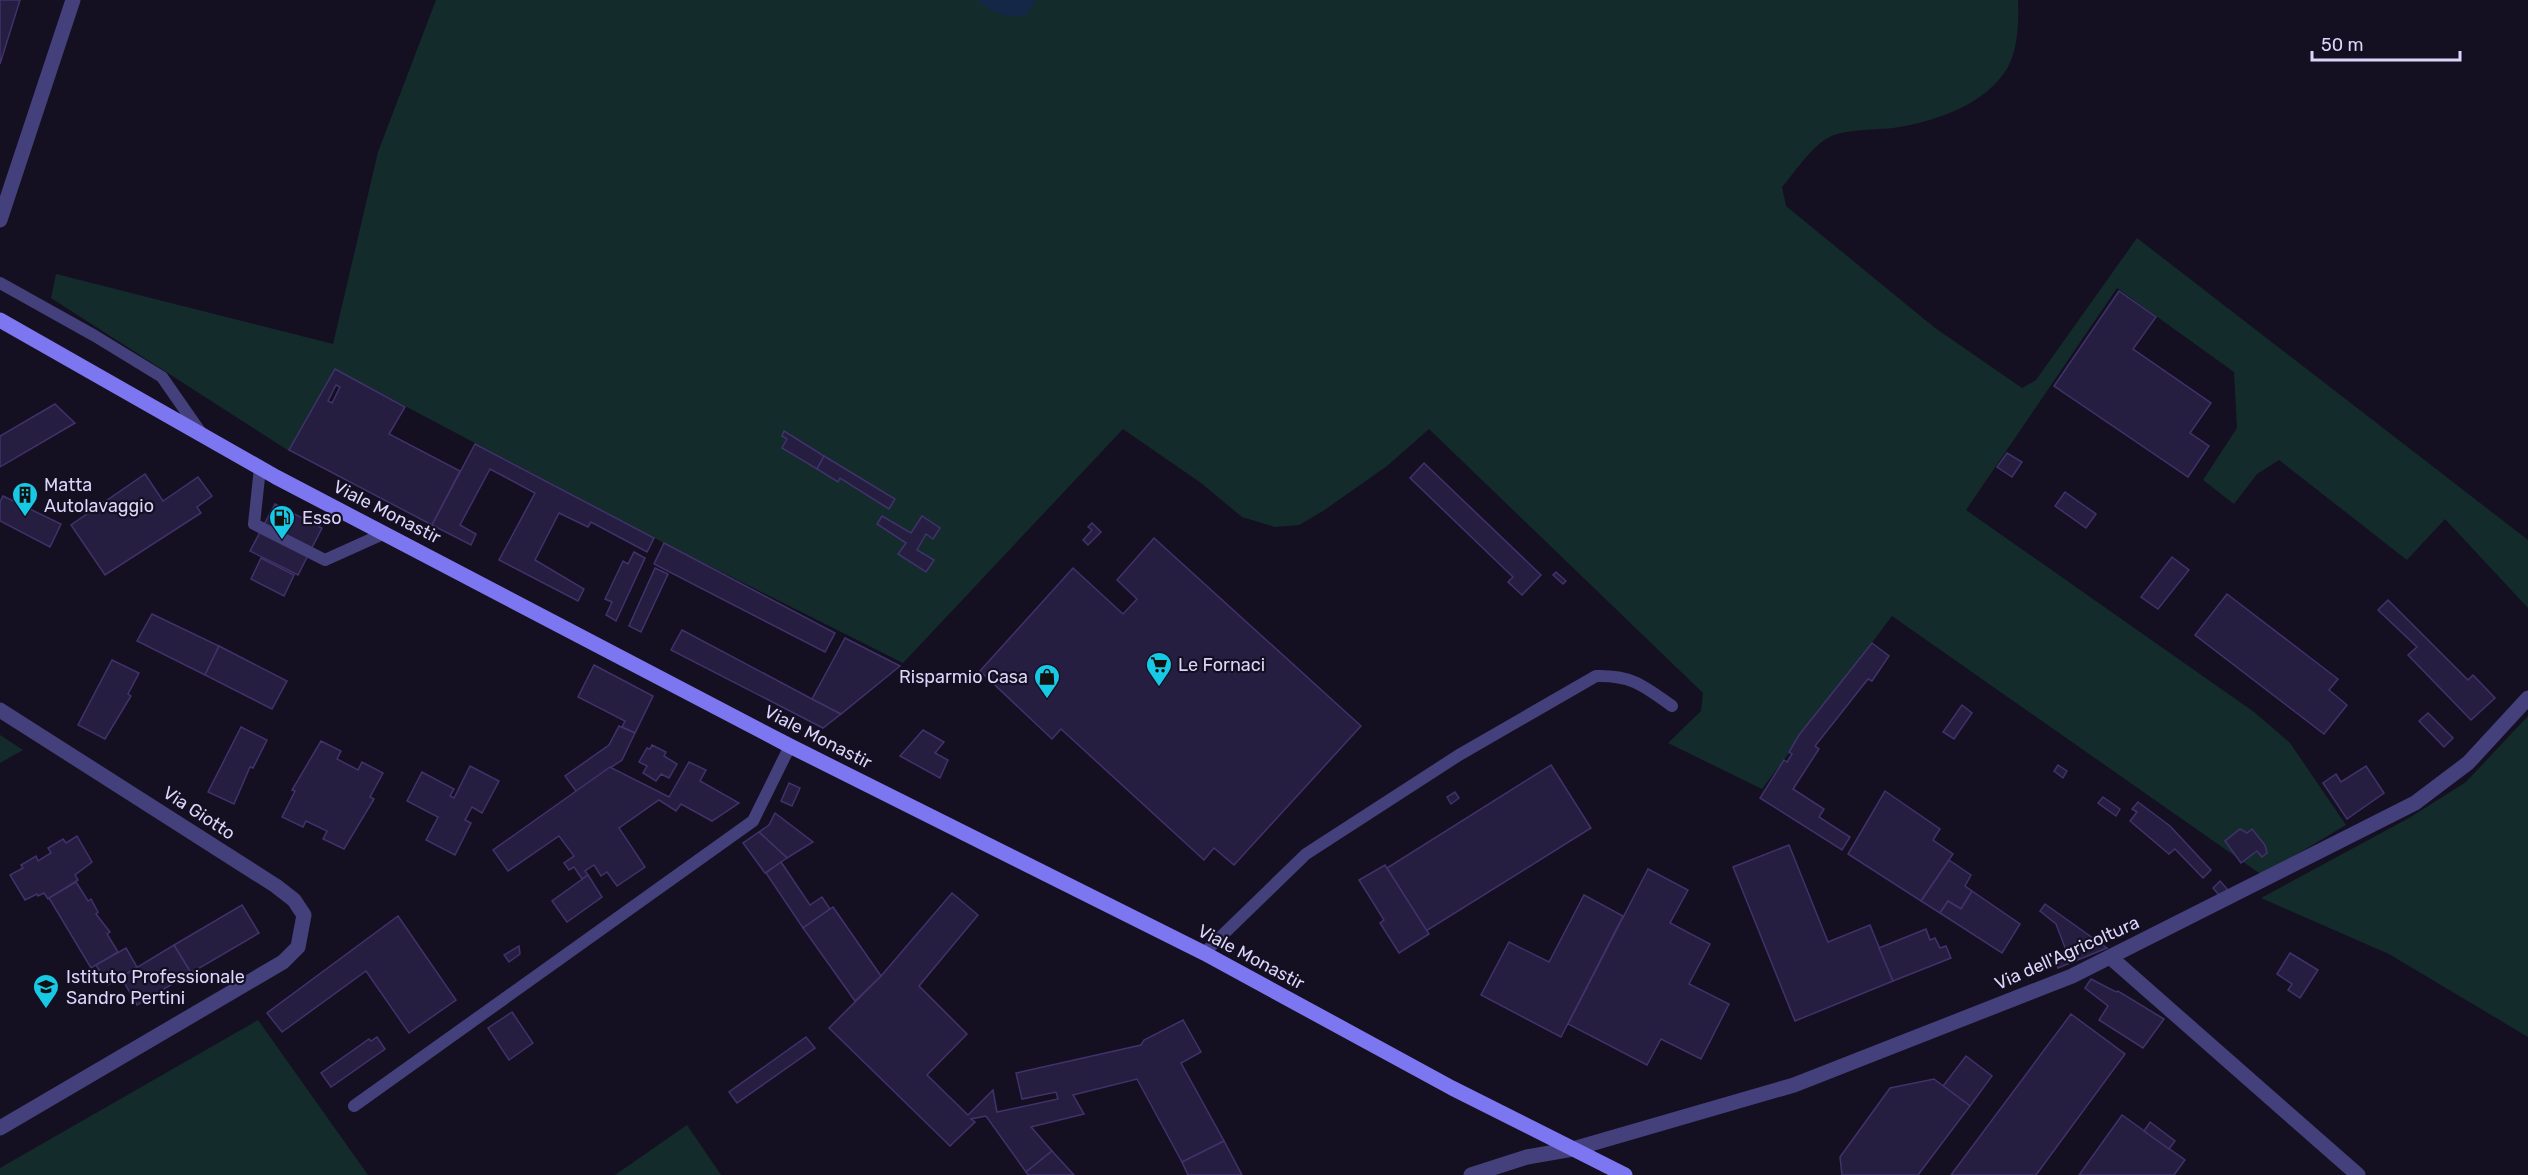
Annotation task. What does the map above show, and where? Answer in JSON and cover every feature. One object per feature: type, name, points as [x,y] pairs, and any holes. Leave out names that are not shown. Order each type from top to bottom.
[{"type":"main road","name":"Viale Monastir","points":[[0,320],[260,468],[385,534],[790,746],[1204,953],[1452,1088],[1625,1175]]},
{"type":"street","points":[[0,220],[73,0]]},
{"type":"street","name":"Via dell'Agricoltura","points":[[1471,1175],[1527,1157],[1573,1149],[1794,1085],[2072,976],[2415,802],[2468,763],[2528,698]]},
{"type":"street","name":"Via Giotto","points":[[0,710],[294,900],[304,915],[298,947],[263,975],[0,1128]]},
{"type":"street","points":[[2110,957],[2358,1175]]},
{"type":"lane","points":[[0,283],[95,336],[162,377],[204,436]]},
{"type":"lane","points":[[260,468],[254,524],[326,560],[385,534]]},
{"type":"lane","points":[[1204,953],[1306,854],[1459,754],[1518,723],[1596,676],[1616,675],[1636,680],[1672,706]]},
{"type":"lane","points":[[354,1106],[753,821],[790,746]]},
{"type":"green space","points":[[436,0],[2018,0],[2014,52],[2008,67],[1987,92],[1958,110],[1925,121],[1893,128],[1848,132],[1826,139],[1812,150],[1782,187],[1786,206],[1935,328],[2022,388],[2036,380],[2137,238],[2528,540],[2528,608],[2445,519],[2407,560],[2279,460],[2257,474],[2234,504],[2203,480],[2237,428],[2234,372],[2117,288],[1966,510],[2254,712],[2290,743],[2346,825],[2262,875],[1892,616],[1762,789],[1668,743],[1701,711],[1703,693],[1429,429],[1387,466],[1323,511],[1299,525],[1275,527],[1242,517],[1201,483],[1123,429],[903,663],[664,543],[335,369],[289,451],[51,298],[56,274],[333,344],[378,152]]},
{"type":"green space","points":[[2528,716],[2528,1037],[2389,954],[2261,898],[2409,818],[2466,782]]},
{"type":"green space","points":[[0,735],[23,750],[0,763]]},
{"type":"green space","points":[[258,1020],[368,1175],[0,1175],[0,1168]]},
{"type":"green space","points":[[687,1125],[721,1175],[615,1175]]},
{"type":"water","points":[[977,0],[1036,0],[1028,14],[1014,16],[995,12]]},
{"type":"building","points":[[0,0],[20,0],[0,64]]},
{"type":"building","points":[[2119,291],[2156,317],[2133,349],[2211,403],[2190,433],[2209,446],[2188,477],[2054,386]]},
{"type":"building","points":[[335,369],[405,407],[389,434],[460,471],[432,525],[289,450]],"holes":[[[336,385],[340,387],[332,403],[328,401]]]},
{"type":"building","points":[[55,404],[75,423],[0,467],[0,436]]},
{"type":"building","points":[[784,431],[824,456],[817,469],[782,448],[787,439],[782,436]]},
{"type":"building","points":[[475,444],[654,538],[647,552],[591,522],[588,527],[559,513],[535,560],[584,589],[578,601],[499,560],[535,493],[490,469],[460,525],[476,534],[471,545],[432,525]]},
{"type":"building","points":[[2007,453],[2022,462],[2012,477],[1997,467]]},
{"type":"building","points":[[824,456],[895,499],[889,509],[840,478],[838,482],[817,469]]},
{"type":"building","points":[[1424,463],[1541,575],[1522,595],[1508,582],[1513,577],[1410,478]]},
{"type":"building","points":[[145,474],[163,501],[198,477],[212,496],[197,507],[201,513],[105,575],[71,525]]},
{"type":"building","points":[[2065,492],[2096,514],[2086,528],[2055,506]]},
{"type":"building","name":"Matta Autolavaggio","points":[[3,496],[61,524],[50,547],[0,521],[0,502]]},
{"type":"building","points":[[275,504],[322,528],[298,575],[250,551]]},
{"type":"building","points":[[882,516],[911,533],[922,516],[940,528],[933,539],[926,534],[917,550],[934,560],[926,572],[898,554],[906,543],[877,524]]},
{"type":"building","points":[[1092,523],[1101,532],[1088,545],[1083,540],[1092,530],[1088,527]]},
{"type":"building","name":"Le Fornaci","points":[[1154,538],[1361,726],[1234,865],[1214,848],[1204,860],[1061,729],[1052,739],[980,671],[1073,568],[1123,614],[1137,599],[1117,580]]},
{"type":"building","points":[[664,543],[835,633],[825,652],[654,564]]},
{"type":"building","points":[[634,552],[645,558],[616,621],[606,615],[612,602],[605,599],[623,561],[628,564]]},
{"type":"building","points":[[2172,557],[2189,570],[2158,609],[2141,597]]},
{"type":"building","points":[[261,558],[294,575],[284,596],[251,579]]},
{"type":"building","points":[[655,568],[668,574],[641,632],[629,626]]},
{"type":"building","points":[[1556,572],[1566,581],[1563,584],[1553,575]]},
{"type":"building","points":[[2227,594],[2338,679],[2329,690],[2347,705],[2324,734],[2195,635]]},
{"type":"building","points":[[2388,600],[2468,680],[2473,675],[2495,698],[2471,720],[2408,655],[2417,647],[2378,610]]},
{"type":"building","points":[[152,614],[219,646],[205,675],[137,641]]},
{"type":"building","points":[[682,630],[841,714],[823,728],[671,650]]},
{"type":"building","points":[[845,638],[900,666],[841,714],[812,699]]},
{"type":"building","points":[[1872,643],[1889,656],[1872,681],[1868,679],[1815,746],[1819,749],[1793,789],[1824,809],[1819,817],[1850,837],[1842,850],[1760,798],[1784,760],[1787,762],[1792,754],[1789,752],[1799,735]]},
{"type":"building","points":[[219,646],[287,681],[272,709],[205,675]]},
{"type":"building","points":[[112,660],[139,673],[128,694],[131,696],[105,739],[78,725]]},
{"type":"building","points":[[594,665],[653,696],[635,733],[622,727],[625,721],[578,697]]},
{"type":"building","points":[[1962,705],[1972,713],[1954,739],[1943,732]]},
{"type":"building","points":[[2428,713],[2453,738],[2444,747],[2419,721]]},
{"type":"building","points":[[619,726],[635,733],[622,760],[576,791],[565,776],[609,745]]},
{"type":"building","points":[[241,727],[267,740],[253,768],[250,767],[234,804],[208,792]]},
{"type":"building","points":[[923,730],[944,742],[935,753],[948,760],[940,778],[900,756]]},
{"type":"building","points":[[321,741],[341,751],[337,759],[358,770],[362,762],[383,773],[370,797],[374,799],[344,849],[323,839],[327,831],[306,821],[303,827],[282,817],[295,791],[292,790]]},
{"type":"building","points":[[652,745],[666,752],[664,756],[677,764],[669,778],[661,774],[656,781],[643,773],[647,766],[639,762],[647,748],[650,749]]},
{"type":"building","points":[[689,762],[706,770],[700,781],[739,803],[712,821],[681,804],[676,811],[659,800],[619,828],[645,867],[617,886],[607,872],[601,876],[594,865],[585,871],[588,875],[582,879],[574,867],[569,870],[564,863],[574,856],[559,836],[508,871],[493,850],[610,767],[669,797]]},
{"type":"building","points":[[1551,765],[1591,828],[1426,931],[1387,868]]},
{"type":"building","points":[[2058,765],[2067,771],[2063,778],[2054,771]]},
{"type":"building","points":[[470,766],[499,781],[482,813],[472,807],[465,820],[471,823],[455,855],[426,840],[438,817],[407,801],[422,772],[454,789],[450,796],[454,798]]},
{"type":"building","points":[[2366,766],[2384,793],[2347,819],[2323,783],[2336,774],[2341,782]]},
{"type":"building","points":[[789,783],[800,788],[792,806],[781,801]]},
{"type":"building","points":[[1885,791],[1940,829],[1933,840],[1953,854],[1921,901],[1848,854]]},
{"type":"building","points":[[1455,792],[1459,798],[1451,804],[1447,797]]},
{"type":"building","points":[[2103,797],[2120,809],[2116,816],[2098,803]]},
{"type":"building","points":[[2138,802],[2170,826],[2211,870],[2203,878],[2175,849],[2169,854],[2130,821],[2137,812],[2132,809]]},
{"type":"building","points":[[775,813],[813,842],[787,858],[759,832],[769,825]]},
{"type":"building","points":[[2240,829],[2247,833],[2252,829],[2265,845],[2267,853],[2262,857],[2257,851],[2241,863],[2225,841]]},
{"type":"building","points":[[759,832],[787,858],[765,873],[743,843]]},
{"type":"building","points":[[77,836],[92,862],[75,875],[78,880],[48,899],[44,893],[25,900],[10,875],[23,868],[21,865],[36,856],[38,861],[51,853],[48,848],[63,839],[66,843]]},
{"type":"building","points":[[1789,845],[1828,942],[1870,925],[1893,981],[1795,1021],[1733,867]]},
{"type":"building","points":[[1949,860],[1971,875],[1965,886],[1972,891],[1961,909],[1948,901],[1940,913],[1921,901]]},
{"type":"building","points":[[781,862],[810,905],[822,897],[830,909],[803,928],[766,873]]},
{"type":"building","points":[[1385,865],[1429,934],[1399,953],[1380,923],[1384,920],[1359,880]]},
{"type":"building","points":[[1648,869],[1688,890],[1670,923],[1710,944],[1689,984],[1729,1004],[1701,1059],[1661,1039],[1647,1065],[1568,1024]]},
{"type":"building","points":[[588,875],[602,897],[567,922],[552,901]]},
{"type":"building","points":[[2220,881],[2228,890],[2219,895],[2213,888]]},
{"type":"building","points":[[76,882],[88,901],[91,899],[98,912],[96,914],[110,932],[107,934],[118,952],[91,968],[49,898]]},
{"type":"building","points":[[1972,891],[2020,924],[2002,953],[1940,913],[1948,901],[1961,909]]},
{"type":"building","points":[[952,893],[978,915],[919,986],[967,1034],[927,1075],[968,1115],[993,1090],[997,1112],[1058,1099],[1056,1092],[1022,1099],[1016,1073],[1141,1045],[1144,1040],[1183,1020],[1201,1052],[1181,1063],[1224,1141],[1182,1162],[1137,1079],[1073,1095],[1084,1114],[1031,1127],[1052,1151],[1026,1172],[986,1116],[971,1119],[975,1122],[950,1146],[829,1028],[881,976]]},
{"type":"building","points":[[1584,895],[1623,916],[1561,1037],[1481,995],[1509,942],[1549,962]]},
{"type":"building","points":[[2045,904],[2107,948],[2058,968],[2056,962],[2066,950],[2056,924],[2040,911]]},
{"type":"building","points":[[242,905],[259,933],[191,973],[174,945]]},
{"type":"building","points":[[833,907],[881,976],[855,1001],[803,928]]},
{"type":"building","points":[[398,916],[456,1000],[409,1033],[366,971],[282,1032],[267,1013]]},
{"type":"building","points":[[1926,929],[1930,940],[1935,938],[1940,948],[1946,946],[1951,958],[1893,981],[1879,948]]},
{"type":"building","points":[[174,945],[191,973],[137,1005],[121,977]]},
{"type":"building","points":[[519,946],[520,954],[509,962],[504,955]]},
{"type":"building","points":[[126,948],[137,967],[108,985],[96,965]]},
{"type":"building","points":[[2290,953],[2318,970],[2300,998],[2288,990],[2292,984],[2277,974]]},
{"type":"building","points":[[2091,979],[2118,991],[2164,1019],[2143,1048],[2099,1020],[2108,1006],[2085,988]]},
{"type":"building","points":[[512,1012],[533,1043],[509,1060],[488,1028]]},
{"type":"building","points":[[2071,1014],[2125,1054],[2036,1175],[1951,1175]]},
{"type":"building","points":[[377,1037],[385,1049],[331,1087],[321,1073],[369,1039],[371,1041]]},
{"type":"building","points":[[806,1037],[815,1048],[737,1103],[729,1092]]},
{"type":"building","points":[[1966,1056],[1992,1076],[1970,1106],[1943,1086]]},
{"type":"building","points":[[1934,1079],[1970,1106],[1918,1175],[1842,1175],[1840,1157],[1890,1088]]},
{"type":"building","points":[[2122,1115],[2185,1160],[2174,1175],[2079,1175]]},
{"type":"building","points":[[2150,1122],[2175,1141],[2169,1149],[2144,1131]]},
{"type":"building","points":[[1224,1141],[1242,1175],[1188,1175],[1182,1162]]},
{"type":"building","points":[[1052,1151],[1074,1175],[1028,1175],[1026,1172]]},
{"type":"place","name":"Matta Autolavaggio","points":[[25,518]]},
{"type":"place","name":"Esso","points":[[282,541]]},
{"type":"place","name":"Le Fornaci","points":[[1159,688]]},
{"type":"place","name":"Risparmio Casa","points":[[1047,700]]},
{"type":"place","name":"Istituto Professionale Sandro Pertini","points":[[46,1010]]}]
